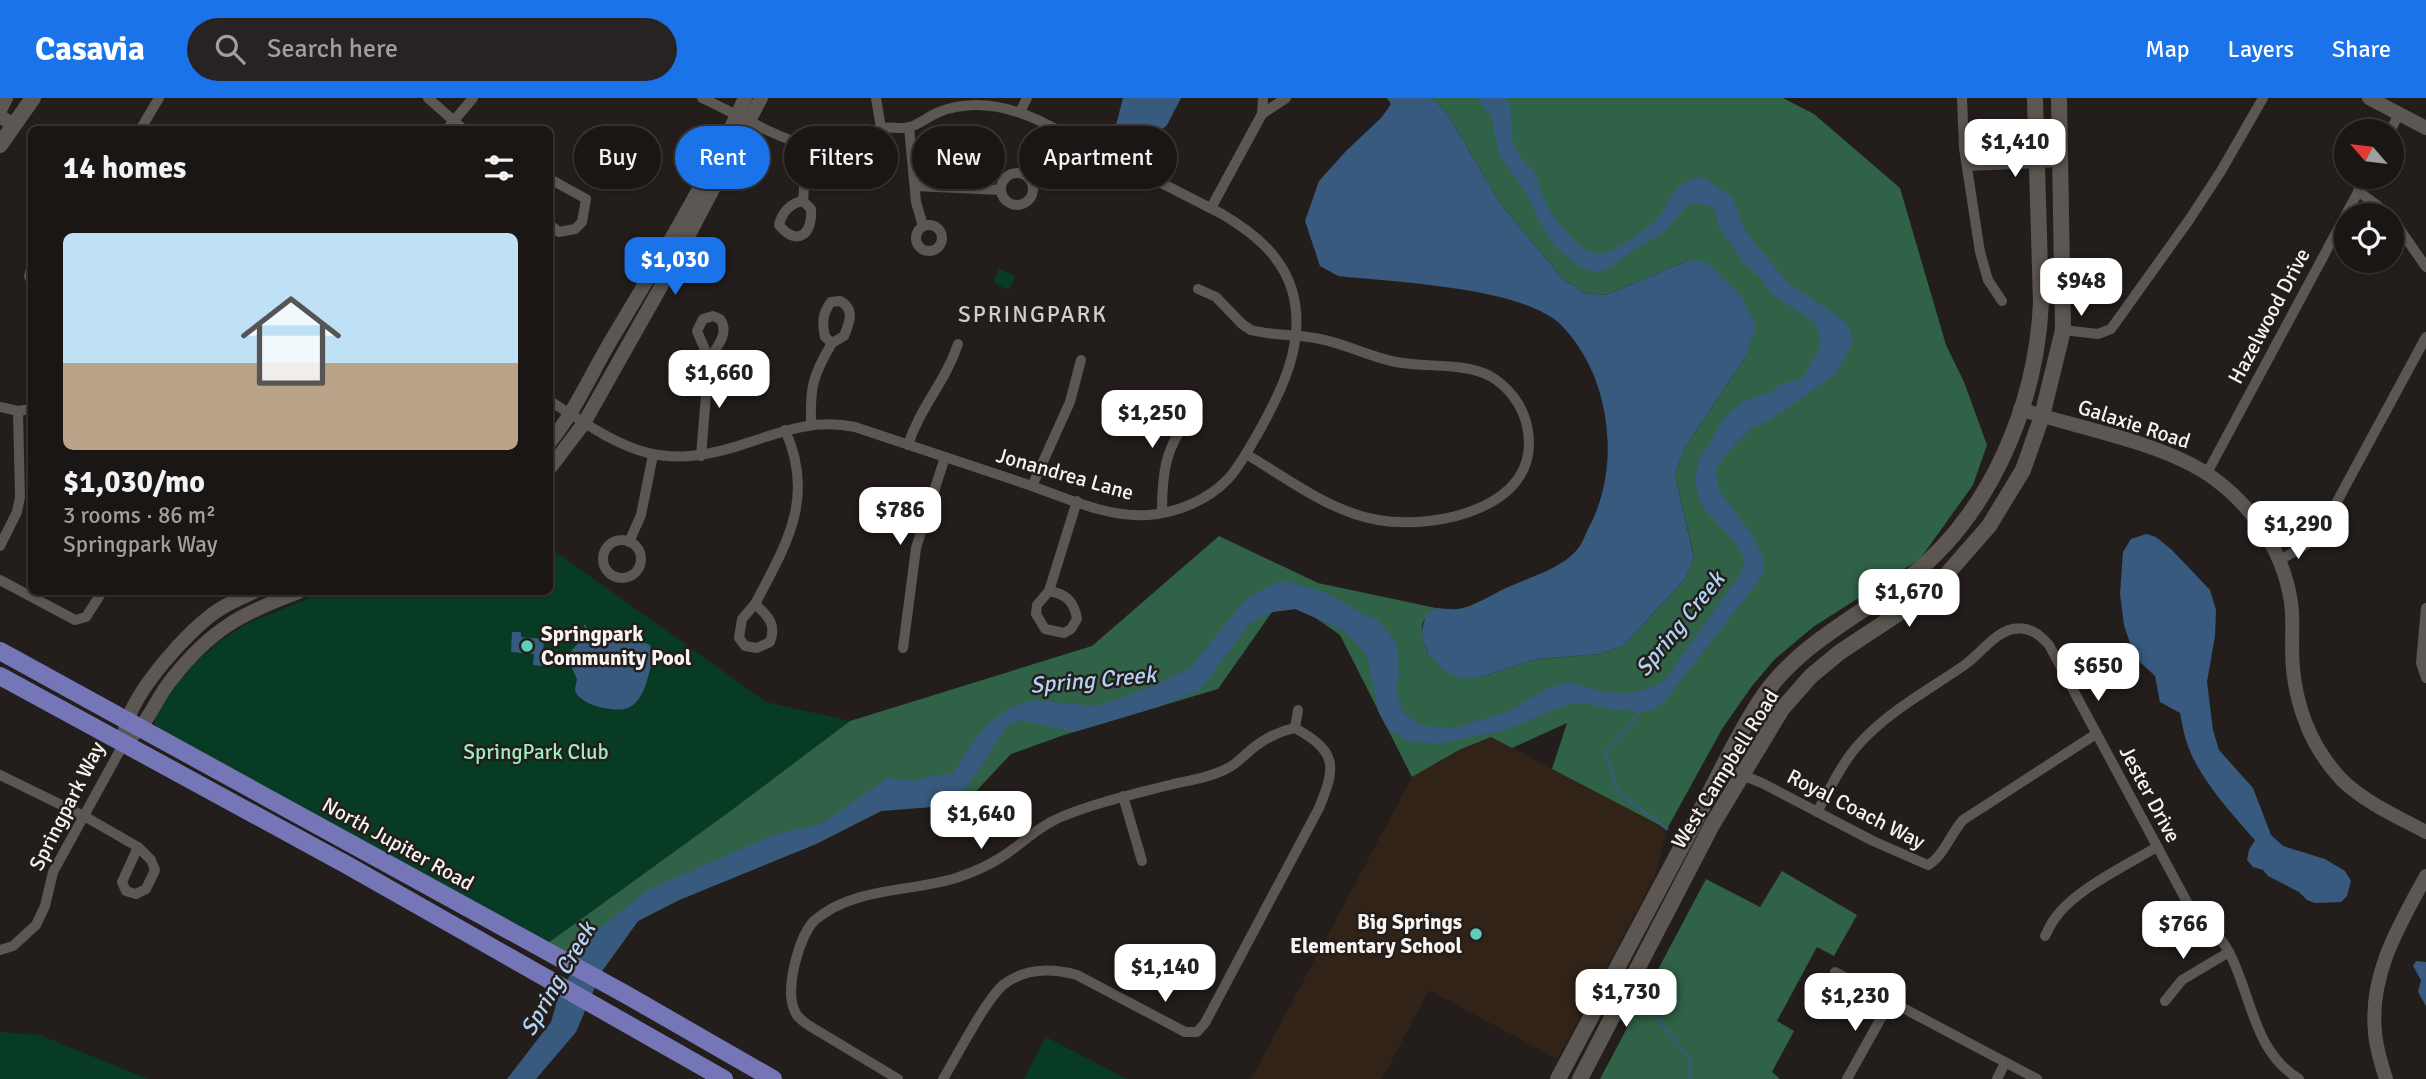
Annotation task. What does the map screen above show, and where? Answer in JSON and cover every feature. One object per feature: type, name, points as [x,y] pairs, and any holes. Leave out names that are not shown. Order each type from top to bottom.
[{"type":"main road","points":[[0,108],[5,98]]},
{"type":"main road","points":[[0,145],[33,98]]},
{"type":"main road","name":"West Campbell Road","points":[[1558,1079],[1722,767],[1761,699],[1808,648],[1910,577],[1936,554],[1959,528],[1986,490],[2005,454],[2027,389],[2040,329],[2035,98]]},
{"type":"main road","name":"West Campbell Road","points":[[1580,1079],[1711,826],[1782,709],[1811,676],[1840,652],[1939,583],[1975,544],[2004,504],[2023,470],[2042,416],[2063,330],[2059,98]]},
{"type":"main road","points":[[1986,490],[2004,504]]},
{"type":"main road","name":"North Jupiter Road","points":[[0,651],[625,994],[773,1079]]},
{"type":"main road","name":"North Jupiter Road","points":[[0,676],[347,865],[724,1079]]},
{"type":"main road","points":[[347,865],[356,848]]},
{"type":"main road","points":[[1589,1021],[1605,1029]]},
{"type":"street","points":[[142,126],[159,98]]},
{"type":"street","points":[[428,98],[450,126],[473,98]]},
{"type":"street","name":"Jonandrea Lane","points":[[702,98],[784,135]]},
{"type":"street","points":[[553,464],[584,424],[744,118],[745,98]]},
{"type":"street","points":[[553,438],[570,414],[744,118],[761,98]]},
{"type":"street","points":[[876,98],[881,126]]},
{"type":"street","points":[[1020,112],[1027,98]]},
{"type":"street","points":[[1211,208],[1262,114],[1263,98]]},
{"type":"street","points":[[1262,114],[1286,98]]},
{"type":"street","points":[[1962,98],[1966,166],[1980,252],[1988,280],[2002,301]]},
{"type":"street","points":[[2063,330],[2098,334],[2111,329],[2189,220],[2263,98]]},
{"type":"street","points":[[2374,99],[2426,128]]},
{"type":"street","name":"Jonandrea Lane","points":[[553,403],[584,424],[628,447],[672,458],[701,456],[811,424],[855,427],[1076,501],[1125,514],[1162,513],[1184,507],[1213,492],[1227,480],[1246,454],[1283,384],[1294,350],[1295,309],[1292,289],[1278,261],[1250,232],[1211,208],[1020,112],[982,105],[960,107],[940,112],[909,127],[898,127]]},
{"type":"street","points":[[2396,119],[2399,114]]},
{"type":"street","points":[[0,116],[14,126]]},
{"type":"street","points":[[909,127],[912,156]]},
{"type":"street","points":[[1966,166],[2062,162]]},
{"type":"street","points":[[553,181],[586,199],[583,222],[575,229],[559,232],[553,227]]},
{"type":"street","points":[[803,201],[804,189]]},
{"type":"street","points":[[915,189],[923,226]]},
{"type":"street","points":[[979,189],[1000,190]]},
{"type":"street","points":[[2358,191],[2373,203]]},
{"type":"street","name":"Hazelwood Drive","points":[[2207,473],[2358,191]]},
{"type":"street","points":[[2404,236],[2426,267]]},
{"type":"street","points":[[1198,289],[1216,297],[1251,330],[1338,344],[1394,362],[1470,370],[1491,377],[1515,398],[1526,419],[1529,435],[1525,462],[1507,492],[1479,509],[1432,521],[1377,520],[1345,510],[1246,454]]},
{"type":"street","points":[[2280,560],[2304,547],[2320,533],[2426,337]]},
{"type":"street","points":[[811,424],[810,401],[815,371],[832,344]]},
{"type":"street","points":[[908,445],[917,419],[950,367],[958,344]]},
{"type":"street","points":[[701,456],[709,359]]},
{"type":"street","points":[[1032,486],[1070,402],[1081,360]]},
{"type":"street","points":[[1162,513],[1163,469],[1168,450],[1197,403]]},
{"type":"street","points":[[0,407],[18,411],[28,410]]},
{"type":"street","name":"Galaxie Road","points":[[2020,409],[2168,454],[2207,473],[2256,518],[2280,560],[2291,610],[2296,696],[2307,727],[2322,754],[2342,780],[2369,800],[2426,832]]},
{"type":"street","points":[[0,546],[17,512],[20,497],[18,411]]},
{"type":"street","points":[[755,604],[794,523],[797,480],[792,449],[785,430]]},
{"type":"street","points":[[629,542],[641,515],[653,455]]},
{"type":"street","points":[[903,648],[916,548],[945,457]]},
{"type":"street","points":[[1049,591],[1076,501]]},
{"type":"street","points":[[0,580],[28,595]]},
{"type":"street","points":[[28,595],[75,620],[86,617],[100,595]]},
{"type":"street","name":"Springpark Way","points":[[0,950],[13,946],[36,925],[45,906],[53,872],[124,744],[144,691],[163,664],[191,633],[219,610],[248,595]]},
{"type":"street","name":"Springpark Way","points":[[133,724],[200,647],[225,625],[262,598],[280,595]]},
{"type":"street","points":[[2426,608],[2421,663],[2426,678]]},
{"type":"street","name":"Jester Drive","points":[[1817,812],[1844,764],[1887,716],[1968,663],[1997,637],[2010,630],[2023,628],[2034,631],[2049,646],[2193,910],[2220,937],[2229,952],[2264,1045],[2275,1060],[2299,1079]]},
{"type":"street","points":[[1295,728],[1298,710]]},
{"type":"street","points":[[898,1079],[797,1017],[791,997],[797,951],[809,926],[827,912],[852,901],[891,890],[955,878],[981,869],[1001,858],[1036,830],[1101,802],[1232,767],[1276,732],[1295,728],[1324,747],[1330,763],[1331,778],[1319,808],[1198,1032],[1185,1032],[1077,975],[1060,970],[1041,970],[1027,973],[1003,985],[943,1079]]},
{"type":"street","name":"Royal Coach Way","points":[[1722,767],[1873,842],[1927,865],[1936,858],[1953,830],[1963,820],[2096,734]]},
{"type":"street","points":[[0,775],[84,816],[138,847]]},
{"type":"street","points":[[1123,796],[1142,861]]},
{"type":"street","points":[[2045,936],[2056,916],[2074,899],[2157,846]]},
{"type":"street","points":[[2386,1079],[2375,1031],[2377,989],[2390,944],[2426,876]]},
{"type":"street","points":[[2165,1001],[2182,980],[2229,952]]},
{"type":"street","points":[[1835,972],[2037,1079]]},
{"type":"street","points":[[1847,1079],[1890,1002]]},
{"type":"street","points":[[1997,1079],[2005,1063]]},
{"type":"shaded area","name":"Big Springs Elementary School","points":[[1491,737],[1667,829],[1655,877],[1557,1059],[1429,990],[1382,1079],[1251,1079],[1412,777],[1459,750]]},
{"type":"green space","points":[[1432,98],[1783,98],[1814,114],[1900,188],[1946,345],[1964,382],[1987,445],[1973,485],[1920,559],[1813,627],[1774,660],[1752,686],[1722,729],[1667,829],[1552,769],[1567,723],[1512,748],[1491,737],[1459,750],[1412,777],[1340,635],[1310,614],[1295,609],[1272,612],[1218,689],[1064,735],[1011,754],[965,803],[881,811],[816,844],[679,900],[638,921],[602,971],[548,943],[850,721],[1092,646],[1219,536],[1318,583],[1436,608],[1423,623],[1423,640],[1428,654],[1484,676],[1537,659],[1600,654],[1623,646],[1685,579],[1694,556],[1675,475],[1685,447],[1745,357],[1689,260],[1606,295],[1585,293],[1562,278],[1500,203],[1447,113]]},
{"type":"green space","points":[[999,269],[1015,276],[1009,290],[993,283]]},
{"type":"green space","name":"SpringPark Club","points":[[553,550],[766,702],[850,721],[548,943],[158,729],[154,723],[156,714],[173,687],[195,662],[246,624],[317,595],[553,595]]},
{"type":"green space","points":[[1782,871],[1857,915],[1834,956],[1817,947],[1777,1021],[1794,1031],[1772,1072],[1780,1079],[1600,1079],[1706,879],[1760,907]]},
{"type":"green space","points":[[0,1032],[40,1035],[148,1079],[0,1079]]},
{"type":"green space","points":[[1046,1037],[1127,1079],[1024,1079]]},
{"type":"water","points":[[1123,98],[1181,98],[1166,126],[1116,125]]},
{"type":"water","points":[[1387,98],[1432,98],[1447,113],[1500,203],[1562,278],[1585,293],[1606,295],[1689,260],[1708,263],[1742,297],[1756,326],[1745,357],[1685,447],[1675,475],[1694,557],[1685,579],[1623,646],[1600,654],[1537,659],[1484,676],[1461,679],[1443,669],[1428,654],[1421,633],[1426,615],[1436,608],[1463,608],[1553,568],[1578,549],[1599,503],[1606,477],[1606,421],[1591,368],[1560,324],[1542,312],[1487,294],[1422,284],[1338,276],[1320,266],[1305,221],[1319,181],[1382,117],[1391,104]]},
{"type":"water","points":[[1477,98],[1506,98],[1516,150],[1534,172],[1554,217],[1585,249],[1602,254],[1621,246],[1653,223],[1677,189],[1702,177],[1732,197],[1744,229],[1786,281],[1843,320],[1850,329],[1853,342],[1836,374],[1770,420],[1750,429],[1726,454],[1716,470],[1718,489],[1754,537],[1763,559],[1763,575],[1665,701],[1651,712],[1615,710],[1584,703],[1566,705],[1505,730],[1438,744],[1407,741],[1387,728],[1378,711],[1367,656],[1345,631],[1295,609],[1272,612],[1250,623],[1200,690],[1158,707],[1074,732],[1018,720],[1007,727],[966,788],[946,806],[881,811],[816,844],[679,900],[638,921],[602,971],[576,1032],[536,1079],[507,1079],[551,1022],[557,1001],[589,937],[649,889],[776,834],[821,824],[887,778],[916,781],[953,774],[987,724],[1008,709],[1032,700],[1096,706],[1133,694],[1178,674],[1191,667],[1250,596],[1275,583],[1287,581],[1327,593],[1366,616],[1381,635],[1393,665],[1403,713],[1423,726],[1454,728],[1511,710],[1544,690],[1568,682],[1601,691],[1627,694],[1664,681],[1739,576],[1745,563],[1731,538],[1703,507],[1696,479],[1700,457],[1723,420],[1735,407],[1750,399],[1770,394],[1778,385],[1802,379],[1819,349],[1820,335],[1814,322],[1770,293],[1761,278],[1744,263],[1718,225],[1716,210],[1712,207],[1695,203],[1688,205],[1662,234],[1608,269],[1593,272],[1578,265],[1557,249],[1541,225],[1525,191],[1498,153],[1492,118]]},
{"type":"water","points":[[2146,534],[2156,537],[2172,550],[2210,590],[2216,610],[2215,636],[2207,682],[2213,730],[2219,750],[2253,788],[2271,835],[2283,846],[2325,859],[2345,871],[2351,881],[2347,896],[2341,902],[2315,903],[2307,900],[2299,892],[2268,876],[2263,870],[2253,867],[2247,860],[2255,840],[2215,793],[2198,767],[2186,740],[2180,713],[2160,702],[2155,676],[2141,663],[2131,646],[2124,625],[2120,594],[2123,552],[2131,539]]},
{"type":"water","points":[[584,624],[592,633],[607,633],[650,645],[652,661],[647,681],[632,706],[622,709],[590,704],[575,690],[577,679],[572,668],[571,651],[585,636]]},
{"type":"water","name":"Springpark Community Pool","points":[[512,632],[521,632],[521,637],[544,639],[542,666],[533,665],[534,654],[511,652]]},
{"type":"water","points":[[2416,961],[2426,962],[2426,1006],[2418,992],[2421,980],[2413,966]]},
{"type":"waterway","name":"Spring Creek","points":[[1371,626],[1389,648],[1390,679]]},
{"type":"waterway","points":[[1641,711],[1606,753],[1617,791],[1667,829]]},
{"type":"waterway","points":[[1654,1015],[1690,1059],[1690,1079]]},
{"type":"place","name":"Springpark Community Pool","points":[[527,646]]},
{"type":"place","name":"Big Springs Elementary School","points":[[1476,934]]},
{"type":"district","name":"SPRINGPARK","points":[[1033,314]]}]
